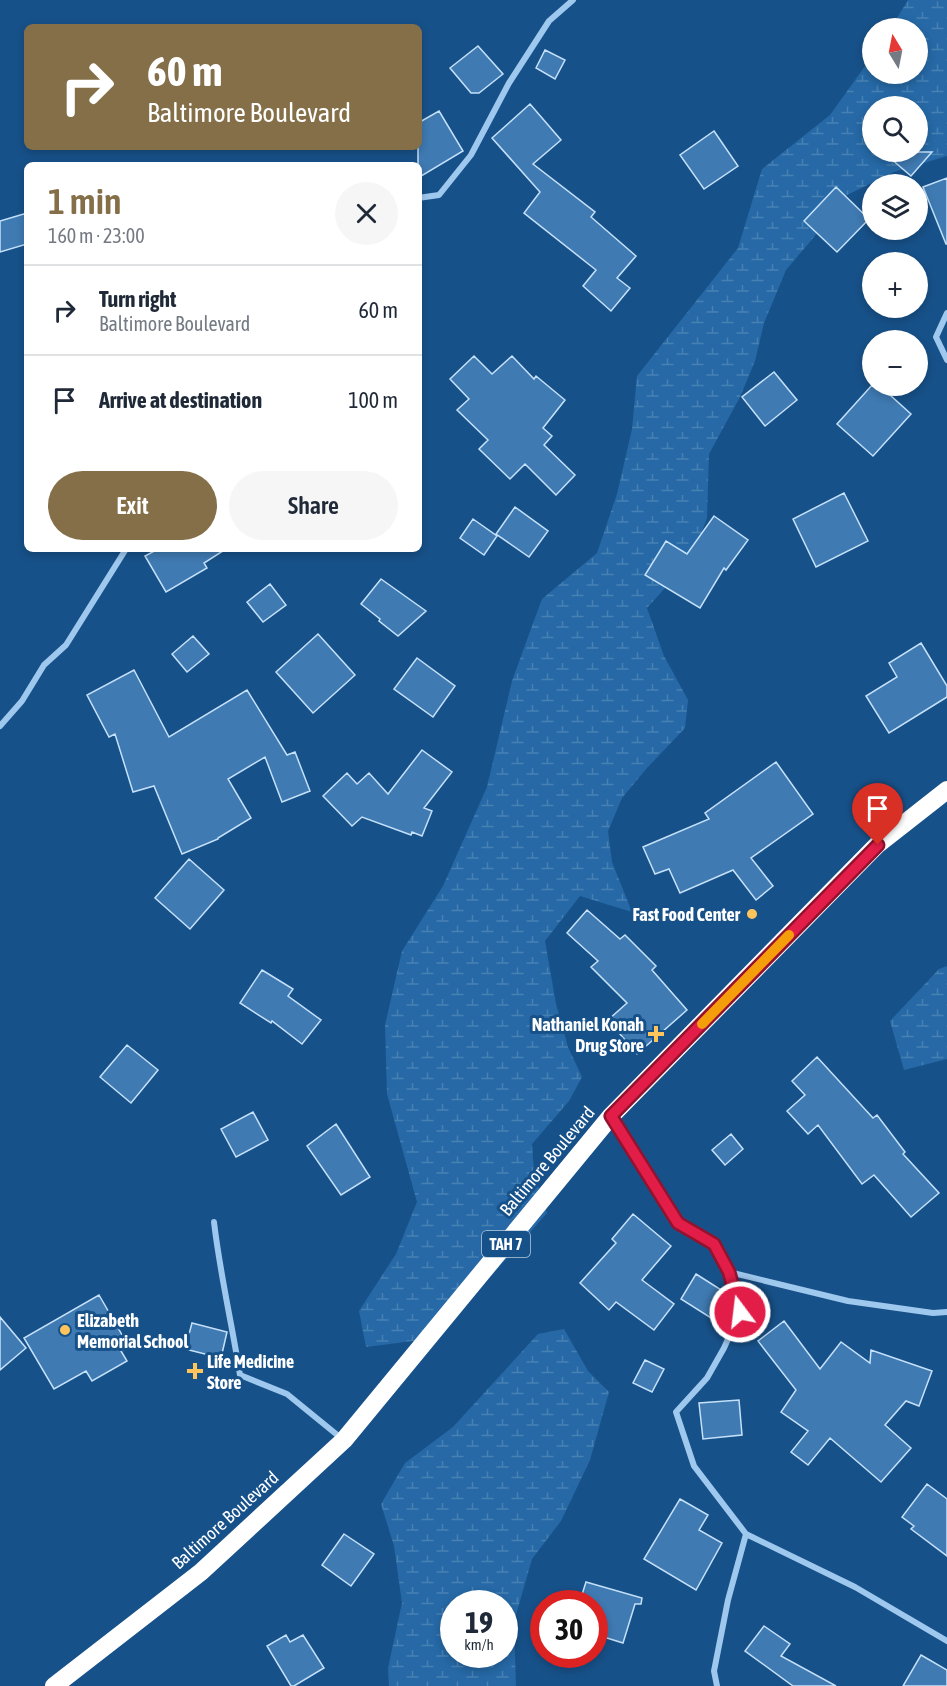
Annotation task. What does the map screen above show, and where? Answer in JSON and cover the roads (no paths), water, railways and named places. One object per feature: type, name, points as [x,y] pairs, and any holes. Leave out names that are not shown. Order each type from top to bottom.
[{"type":"highway","name":"Baltimore Boulevard","points":[[54,1686],[201,1572],[344,1440],[611,1116],[878,845],[947,790]]},
{"type":"street","points":[[422,197],[439,195],[471,155],[509,83],[549,21],[573,0]]},
{"type":"street","points":[[947,314],[936,337],[947,360]]},
{"type":"street","points":[[0,726],[22,701],[44,664],[66,645],[124,552]]},
{"type":"street","points":[[611,1116],[678,1223],[714,1244],[729,1272],[740,1312],[707,1378],[676,1412],[693,1466],[746,1534],[855,1587],[947,1641]]},
{"type":"street","points":[[214,1222],[220,1274],[240,1376],[287,1394],[344,1440]]},
{"type":"street","points":[[729,1272],[848,1301],[933,1313],[947,1312]]},
{"type":"street","points":[[717,1686],[714,1671],[728,1600],[746,1534]]},
{"type":"place","name":"Fast Food Center","points":[[752,914]]},
{"type":"place","name":"Nathaniel Konah Drug Store","points":[[656,1034]]},
{"type":"place","name":"Elizabeth Memorial School","points":[[65,1330]]},
{"type":"place","name":"Life Medicine Store","points":[[195,1371]]}]
